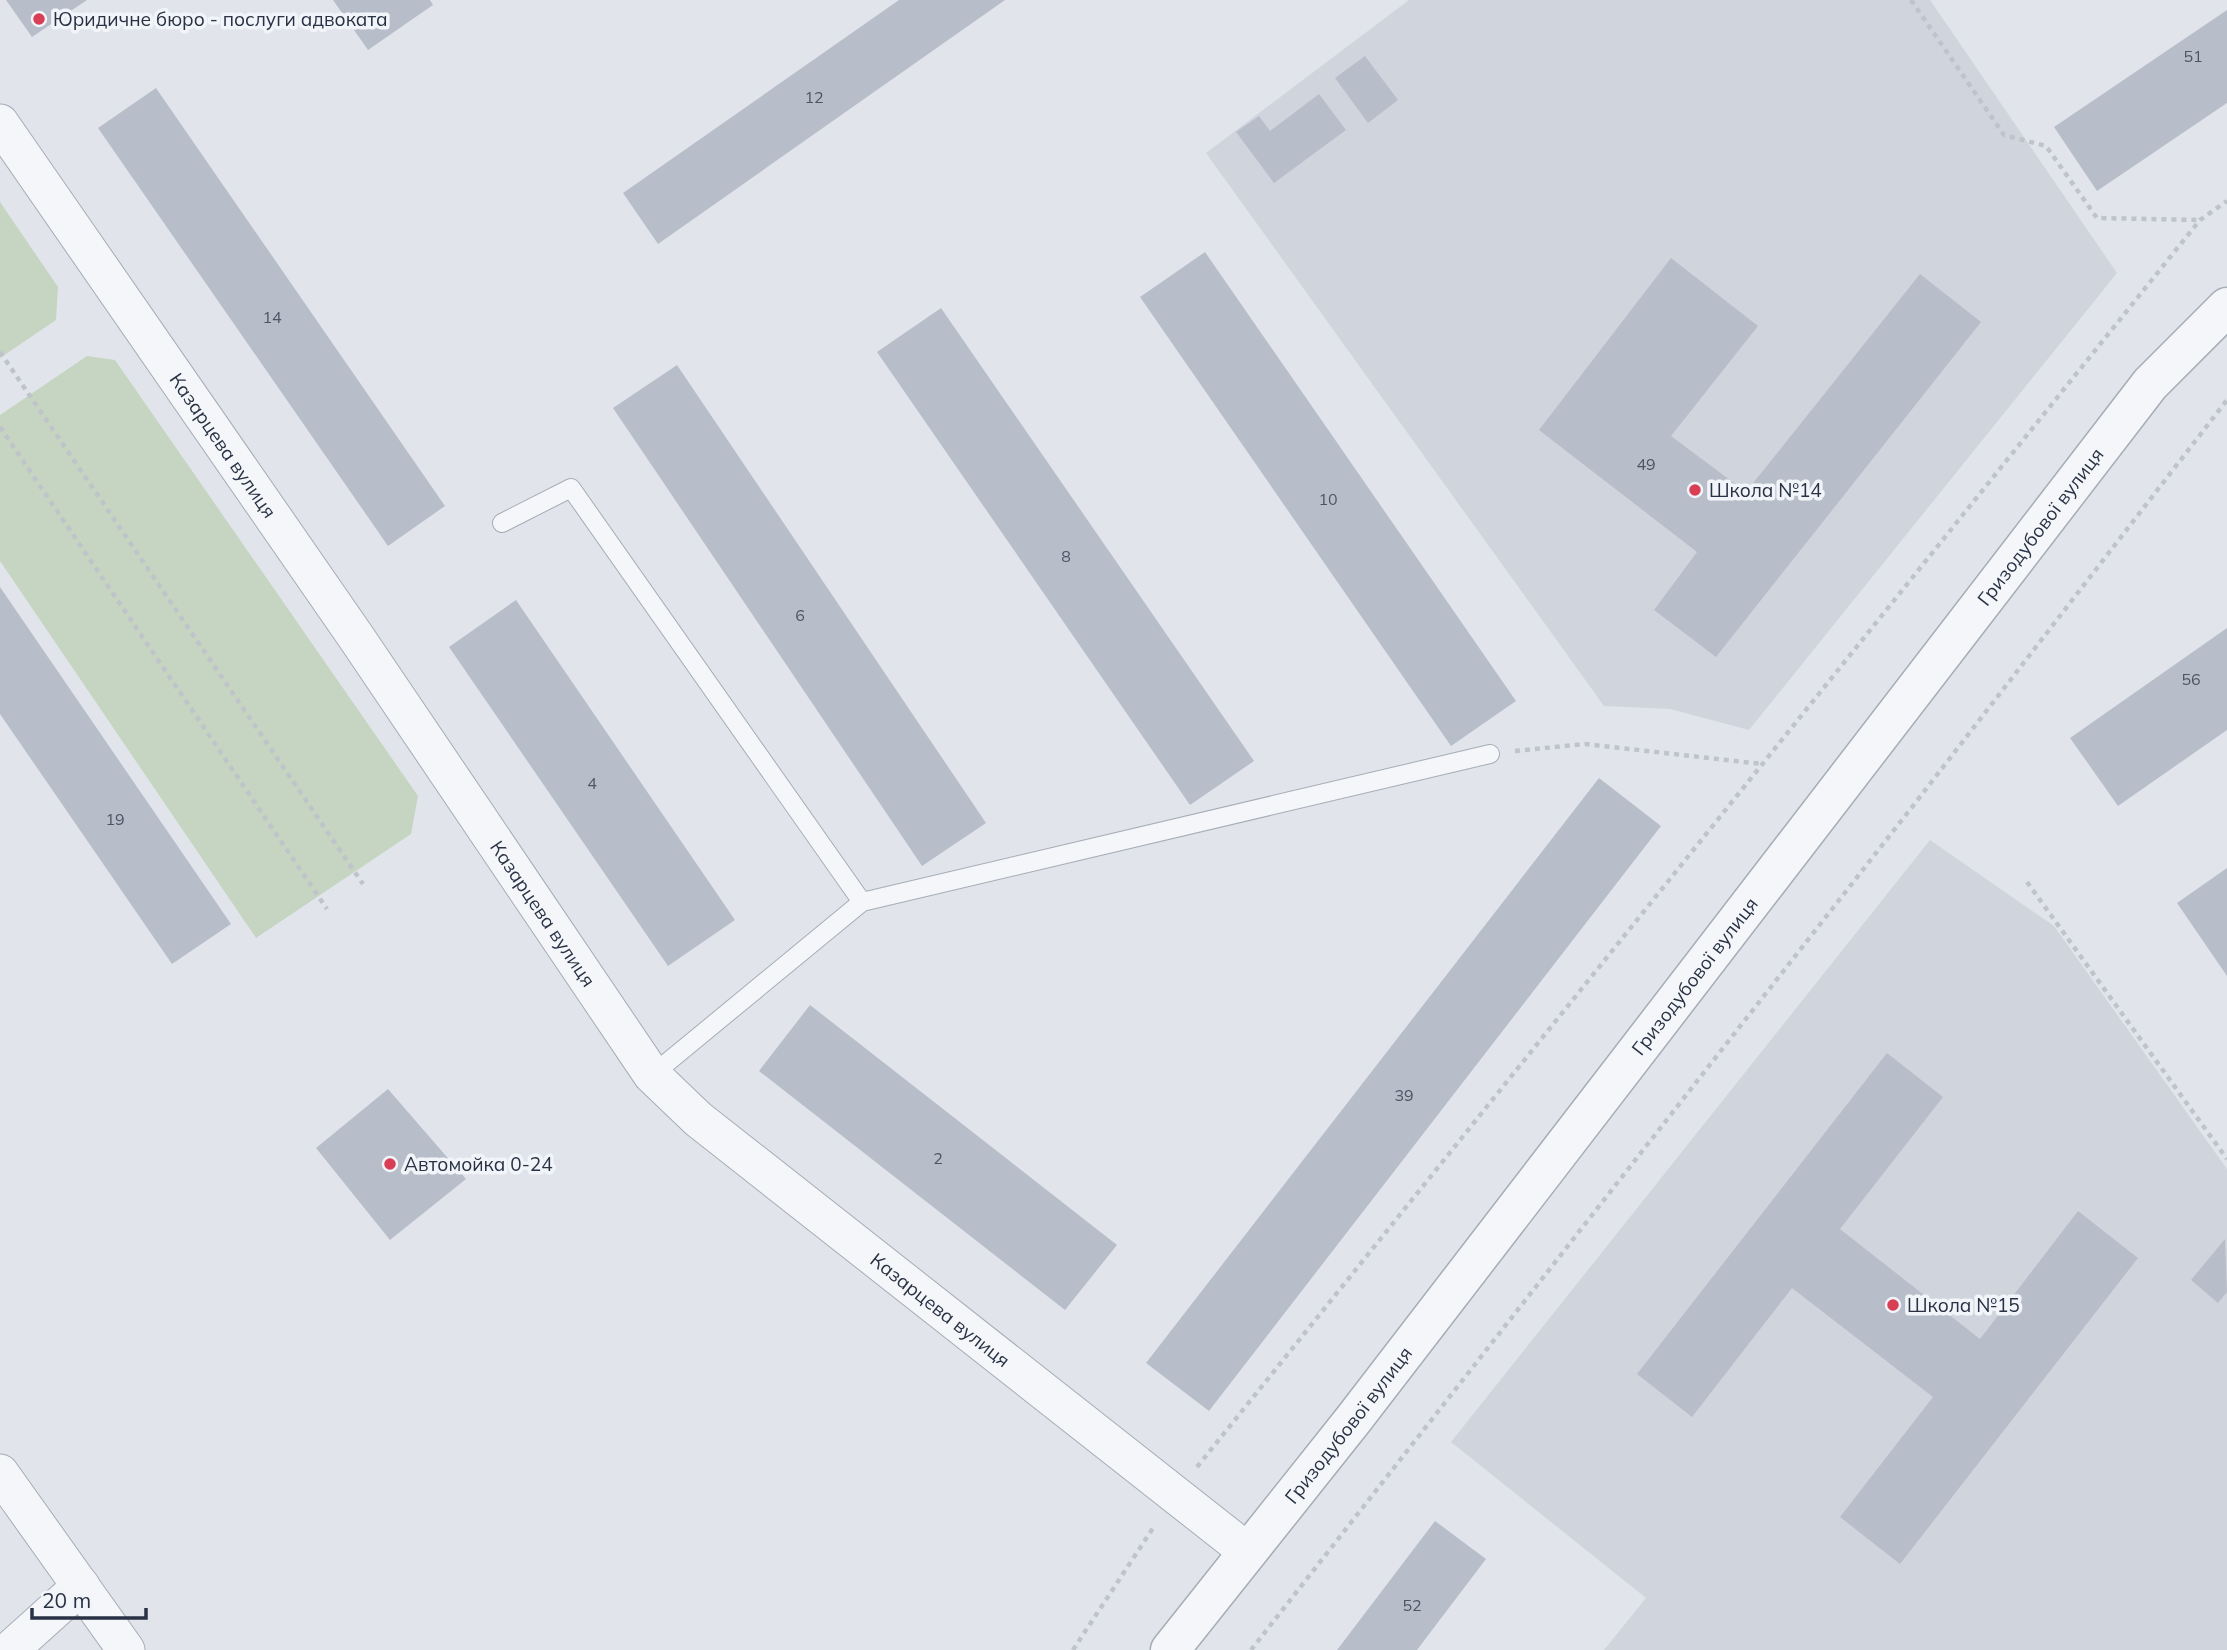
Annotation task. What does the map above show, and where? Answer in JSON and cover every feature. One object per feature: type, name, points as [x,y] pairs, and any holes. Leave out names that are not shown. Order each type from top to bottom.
[{"type":"street","name":"Казарцева вулиця","points":[[0,123],[333,603],[652,1074],[698,1119],[1248,1552]]},
{"type":"street","name":"Гризодубової вулиця","points":[[1170,1650],[1353,1420],[2150,384],[2227,307]]},
{"type":"street","points":[[0,1473],[126,1650]]},
{"type":"street","points":[[10,1650],[81,1587]]},
{"type":"lane","points":[[502,523],[571,488],[862,902]]},
{"type":"lane","points":[[652,1074],[862,902],[1490,754]]},
{"type":"path","points":[[1911,0],[2004,135],[2046,146],[2097,218],[2200,220]]},
{"type":"path","points":[[1073,1650],[1174,1494],[2200,220],[2227,201]]},
{"type":"path","points":[[0,352],[363,884]]},
{"type":"path","points":[[1251,1650],[2227,400]]},
{"type":"path","points":[[0,427],[327,909]]},
{"type":"path","points":[[1490,754],[1585,744],[1762,764]]},
{"type":"path","points":[[2027,882],[2227,1159]]},
{"type":"shaded area","name":"Школа №14","points":[[1409,0],[1930,0],[2117,273],[1749,730],[1670,709],[1604,706],[1206,153]]},
{"type":"shaded area","name":"Школа №15","points":[[1930,840],[2054,926],[2227,1169],[2227,1650],[1604,1650],[1646,1598],[1451,1442]]},
{"type":"green space","points":[[0,202],[58,287],[56,320],[0,358]]},
{"type":"green space","points":[[87,356],[115,360],[418,796],[411,834],[256,938],[0,561],[0,415]]},
{"type":"building","name":"Юридичне бюро - послуги адвоката","points":[[6,0],[87,0],[32,37]]},
{"type":"building","points":[[333,0],[430,0],[433,5],[368,50]]},
{"type":"building","points":[[899,0],[1005,0],[658,244],[623,193]]},
{"type":"building","points":[[2227,10],[2227,103],[2097,191],[2054,127]]},
{"type":"building","points":[[1365,56],[1398,100],[1368,123],[1335,78]]},
{"type":"building","points":[[156,88],[445,506],[388,546],[98,128]]},
{"type":"building","points":[[1319,94],[1346,130],[1274,183],[1236,132],[1259,116],[1270,131]]},
{"type":"building","points":[[1205,252],[1516,701],[1451,746],[1140,297]]},
{"type":"building","points":[[1671,258],[1758,326],[1671,436],[1746,492],[1920,274],[1981,322],[1716,657],[1654,610],[1697,552],[1539,430]]},
{"type":"building","points":[[941,308],[1254,761],[1190,805],[877,352]]},
{"type":"building","points":[[677,365],[986,823],[922,866],[613,408]]},
{"type":"building","points":[[0,587],[231,924],[172,964],[0,714]]},
{"type":"building","points":[[516,600],[735,920],[668,966],[449,647]]},
{"type":"building","points":[[2227,628],[2227,730],[2118,806],[2070,738]]},
{"type":"building","points":[[1599,778],[1661,826],[1209,1411],[1146,1363]]},
{"type":"building","points":[[2227,868],[2227,976],[2177,903]]},
{"type":"building","points":[[810,1005],[1117,1245],[1065,1310],[759,1071]]},
{"type":"building","points":[[1887,1053],[1943,1097],[1840,1229],[1980,1339],[2078,1211],[2138,1258],[1900,1564],[1840,1517],[1933,1397],[1792,1288],[1692,1417],[1637,1374]]},
{"type":"building","name":"Автомойка 0-24","points":[[388,1089],[466,1179],[390,1240],[316,1148]]},
{"type":"building","points":[[2225,1239],[2227,1292],[2218,1303],[2191,1280]]},
{"type":"building","points":[[1435,1521],[1486,1559],[1417,1650],[1337,1650]]},
{"type":"place","name":"Юридичне бюро - послуги адвоката","points":[[39,19]]},
{"type":"place","name":"Школа №14","points":[[1695,490]]},
{"type":"place","name":"Автомойка 0-24","points":[[390,1164]]},
{"type":"place","name":"Школа №15","points":[[1893,1305]]}]
